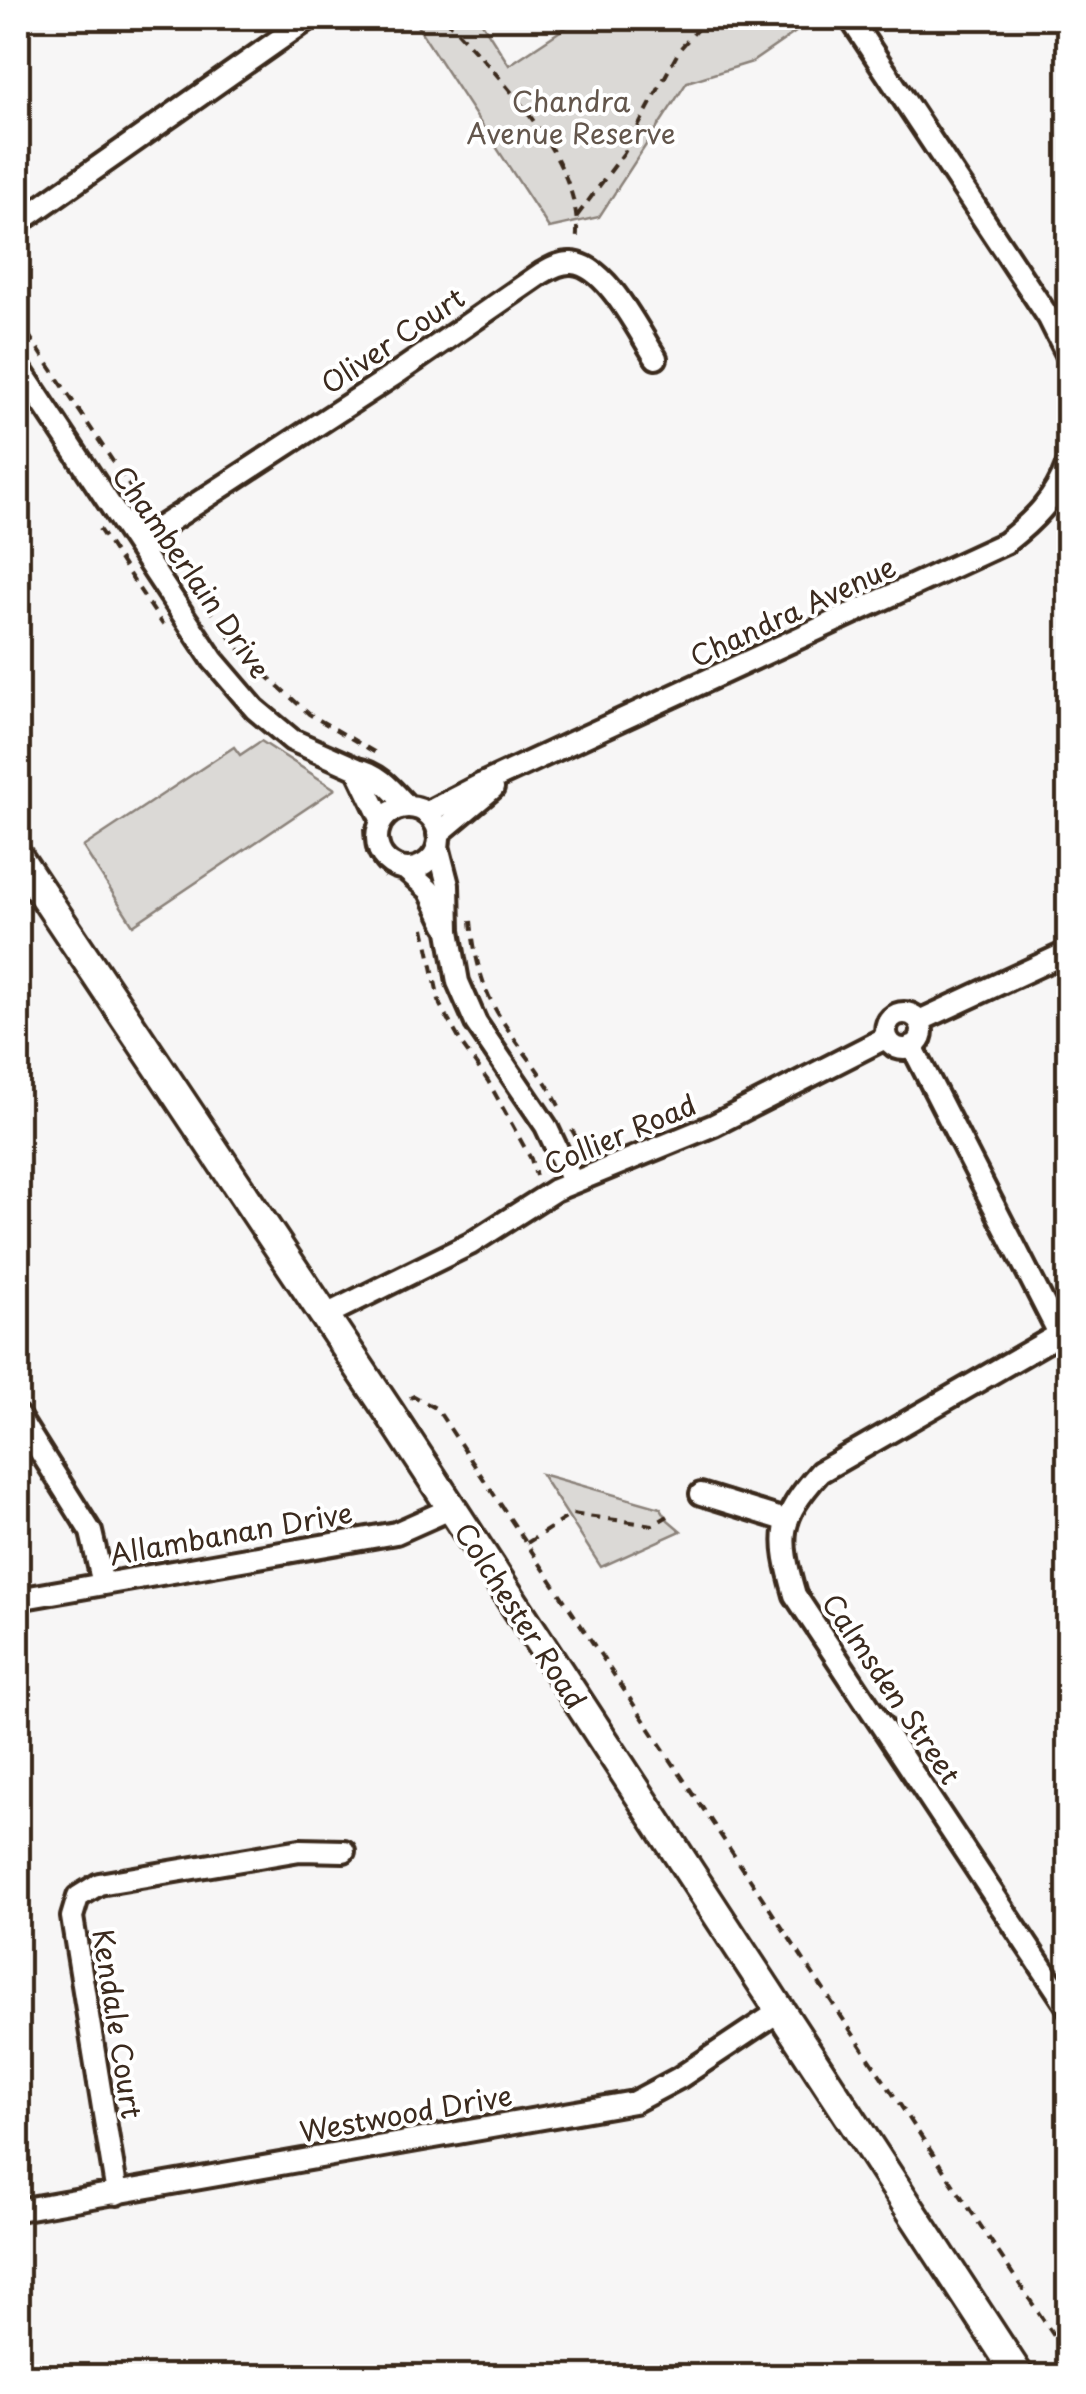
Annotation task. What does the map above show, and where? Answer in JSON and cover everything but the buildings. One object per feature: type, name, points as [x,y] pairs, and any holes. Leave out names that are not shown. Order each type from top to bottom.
[{"type":"main road","name":"Colchester Road","points":[[18,857],[1019,2376]]},
{"type":"street","points":[[18,223],[310,18]]},
{"type":"street","points":[[850,18],[1049,318],[1068,356]]},
{"type":"street","name":"Oliver Court","points":[[136,544],[542,273],[563,263],[583,265],[599,274],[656,358]]},
{"type":"street","name":"Chamberlain Drive","points":[[18,366],[212,660],[255,710],[292,740],[368,771],[384,782],[417,810],[439,842]]},
{"type":"street","name":"Chandra Avenue","points":[[372,820],[417,810],[510,774],[1006,543],[1053,498],[1068,464]]},
{"type":"street","points":[[357,769],[381,852],[399,875],[430,890],[449,932]]},
{"type":"street","name":"Chandra Avenue","points":[[399,875],[424,864],[439,842],[510,774]]},
{"type":"street","points":[[439,842],[448,885],[449,932],[458,982],[476,1023],[546,1126],[572,1182]]},
{"type":"street","points":[[919,1021],[1068,952]]},
{"type":"street","points":[[896,1014],[912,1015],[919,1021],[920,1038],[912,1046],[895,1046],[887,1037],[886,1028],[896,1014]]},
{"type":"street","name":"Collier Road","points":[[324,1316],[470,1244],[572,1182],[714,1125],[887,1037]]},
{"type":"street","points":[[701,1494],[785,1520],[820,1472],[1063,1343],[912,1046]]},
{"type":"street","points":[[18,1416],[91,1532],[103,1584]]},
{"type":"street","name":"Allambanan Drive","points":[[18,1599],[396,1533],[450,1510]]},
{"type":"street","name":"Calmsden Street","points":[[785,1520],[784,1558],[795,1596],[1068,2007]]},
{"type":"street","name":"Kendale Court","points":[[117,2194],[72,1917],[78,1898],[99,1884],[300,1850],[344,1851]]},
{"type":"street","name":"Westwood Drive","points":[[18,2210],[634,2102],[680,2078],[781,2010]]},
{"type":"path","points":[[445,18],[511,92],[554,150],[577,216],[574,253]]},
{"type":"path","points":[[577,216],[624,153],[680,49],[706,18]]},
{"type":"path","points":[[93,519],[173,638]]},
{"type":"path","points":[[372,820],[364,849],[370,864],[399,875]]},
{"type":"path","points":[[421,911],[440,1004],[488,1080],[531,1159],[536,1176]]},
{"type":"path","points":[[414,1396],[437,1409],[1068,2358]]},
{"type":"path","points":[[527,1543],[572,1514],[653,1525],[668,1516]]},
{"type":"green space","name":"Chandra Avenue Reserve","points":[[412,18],[479,18],[509,65],[580,18],[816,18],[752,62],[687,82],[599,217],[549,228]]},
{"type":"green space","points":[[261,741],[335,789],[133,925],[83,847],[234,747],[240,755]]},
{"type":"green space","points":[[541,1474],[661,1508],[681,1531],[601,1567]]}]
